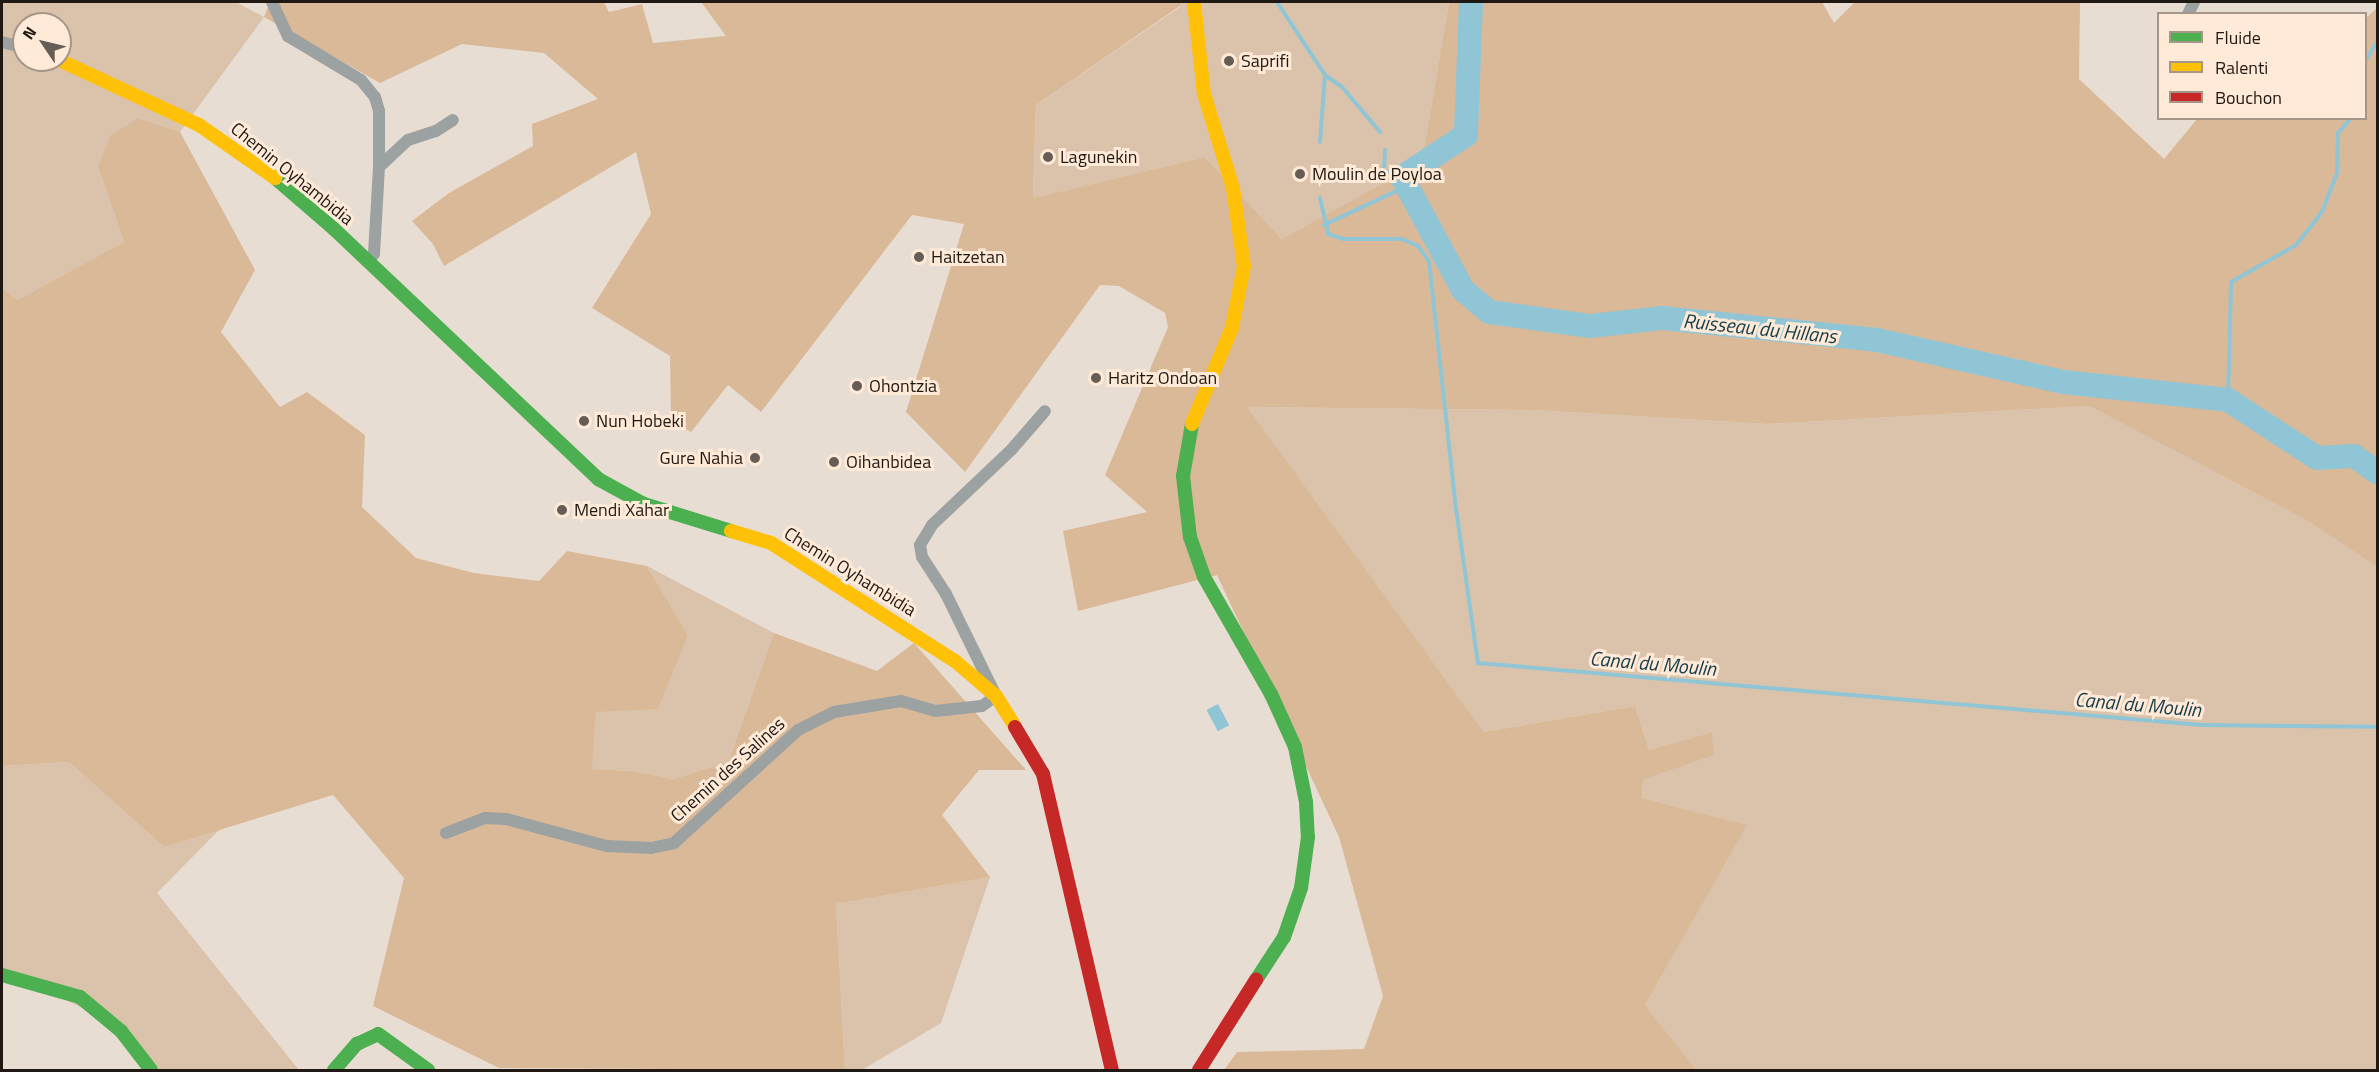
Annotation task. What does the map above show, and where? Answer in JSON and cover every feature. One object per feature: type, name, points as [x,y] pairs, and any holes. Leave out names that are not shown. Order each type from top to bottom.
[{"type":"street","name":"Chemin Oyhambidia","points":[[272,2],[288,36],[361,80],[375,97],[379,111],[379,167],[374,254],[367,261]]},
{"type":"street","points":[[1194,2],[1204,94],[1233,188],[1244,266],[1232,328],[1193,421],[1183,476],[1185,501],[1190,537],[1204,577],[1271,694],[1295,747],[1306,802],[1308,837],[1301,888],[1284,937],[1212,1045],[1200,1071]]},
{"type":"street","name":"Chemin Oyhambidia","points":[[72,66],[150,101],[227,142],[312,209],[520,409],[598,478],[644,504],[771,543],[892,618],[996,696],[1043,774],[1112,1071]]},
{"type":"street","points":[[379,167],[408,140],[436,131],[453,120]]},
{"type":"street","points":[[996,696],[946,594],[922,557],[920,545],[928,530],[1012,449],[1045,411]]},
{"type":"street","name":"Chemin des Salines","points":[[446,832],[485,818],[506,819],[607,846],[651,848],[674,843],[798,730],[834,712],[901,701],[935,711],[982,706],[996,696]]},
{"type":"street","points":[[2,975],[80,997],[121,1030],[151,1071]]},
{"type":"street","points":[[334,1071],[357,1044],[367,1036],[378,1034],[387,1037],[428,1071]]},
{"type":"shaded area","points":[[2,2],[236,2],[264,17],[180,132],[138,118],[98,167],[124,242],[17,300],[2,288]]},
{"type":"shaded area","points":[[270,2],[604,2],[609,12],[642,4],[653,43],[726,36],[701,2],[1180,2],[1180,6],[1036,105],[1033,198],[1205,157],[1282,239],[1422,162],[1449,2],[1822,2],[1834,23],[1855,2],[2080,2],[2079,79],[2164,159],[2196,120],[2367,120],[2367,17],[2377,8],[2377,567],[2306,520],[2089,406],[1767,424],[1533,410],[1247,407],[1484,732],[1635,706],[1649,750],[1712,732],[1714,755],[1643,780],[1642,798],[1747,825],[1645,1005],[1697,1070],[1224,1070],[1237,1052],[1364,1049],[1383,996],[1339,837],[1217,575],[1078,611],[1063,531],[1147,512],[1105,475],[1168,327],[1165,313],[1119,286],[1100,285],[965,472],[906,412],[964,224],[912,215],[761,412],[728,385],[691,432],[671,421],[670,356],[592,308],[651,214],[636,152],[444,266],[433,244],[412,221],[449,193],[533,146],[532,124],[598,99],[544,53],[462,44],[380,83],[264,17]]},
{"type":"shaded area","points":[[1180,2],[1449,2],[1422,163],[1282,239],[1205,157],[1033,198],[1036,105],[1180,7]]},
{"type":"shaded area","points":[[138,118],[180,132],[255,270],[221,332],[280,407],[307,392],[365,435],[362,507],[416,558],[474,573],[539,581],[567,551],[647,566],[688,635],[658,709],[596,712],[592,769],[632,771],[673,779],[728,762],[774,633],[877,671],[914,643],[1026,770],[979,770],[942,815],[990,877],[836,904],[845,1070],[499,1068],[373,1006],[404,878],[333,795],[164,847],[69,762],[2,766],[2,288],[17,300],[124,242],[98,167],[110,136]]},
{"type":"shaded area","points":[[2089,406],[2306,520],[2377,567],[2377,1070],[1697,1070],[1645,1005],[1746,825],[1642,798],[1643,780],[1713,755],[1712,732],[1649,750],[1635,706],[1484,732],[1246,407],[1533,410],[1767,424]]},
{"type":"shaded area","points":[[647,566],[774,633],[728,762],[673,779],[632,771],[591,769],[596,712],[688,635]]},
{"type":"shaded area","points":[[69,762],[164,847],[223,826],[157,893],[299,1070],[158,1070],[130,1031],[2,969],[2,766]]},
{"type":"shaded area","points":[[990,877],[941,1023],[862,1070],[845,1070],[836,904]]},
{"type":"water","points":[[1218,704],[1229,725],[1218,731],[1207,710]]},
{"type":"waterway","name":"Canal du Moulin","points":[[1277,2],[1325,75],[1320,142]]},
{"type":"waterway","name":"Ruisseau du Hillans","points":[[1471,2],[1466,135],[1402,177],[1463,290],[1489,312],[1590,326],[1662,318],[1877,340],[2063,382],[2228,400],[2317,458],[2354,456],[2378,473]]},
{"type":"waterway","points":[[2367,58],[2378,40]]},
{"type":"waterway","points":[[1325,75],[1342,87],[1380,132]]},
{"type":"waterway","points":[[2228,400],[2231,282],[2296,245],[2322,212],[2337,173],[2338,133],[2349,120]]},
{"type":"waterway","points":[[1385,150],[1384,170],[1402,177]]},
{"type":"waterway","points":[[1324,225],[1407,186]]},
{"type":"waterway","name":"Canal du Moulin","points":[[1320,198],[1328,234],[1343,239],[1402,239],[1418,246],[1429,261],[1456,509],[1478,663],[2201,725],[2378,727]]},
{"type":"traffic: fast","points":[[275,178],[334,229],[598,479],[644,504],[731,531]]},
{"type":"traffic: fast","points":[[1192,424],[1183,476],[1190,537],[1204,577],[1271,694],[1295,747],[1306,802],[1308,837],[1301,888],[1284,937],[1256,980]]},
{"type":"traffic: fast","points":[[2,975],[80,997],[121,1031],[151,1070]]},
{"type":"traffic: fast","points":[[334,1070],[357,1044],[378,1034],[428,1070]]},
{"type":"traffic: slow","points":[[1192,424],[1232,328],[1244,266],[1233,188],[1204,94],[1194,2]]},
{"type":"traffic: slow","points":[[72,66],[199,125],[275,178]]},
{"type":"traffic: slow","points":[[731,531],[771,543],[955,661],[996,696],[1015,727]]},
{"type":"traffic: jam","points":[[1015,727],[1043,774],[1112,1070]]},
{"type":"traffic: jam","points":[[1199,1070],[1256,980]]},
{"type":"place","name":"Saprifi","points":[[1229,61]]},
{"type":"place","name":"Lagunekin","points":[[1048,157]]},
{"type":"place","name":"Moulin de Poyloa","points":[[1300,174]]},
{"type":"place","name":"Haitzetan","points":[[919,257]]},
{"type":"place","name":"Haritz Ondoan","points":[[1096,378]]},
{"type":"place","name":"Ohontzia","points":[[857,386]]},
{"type":"place","name":"Nun Hobeki","points":[[584,421]]},
{"type":"place","name":"Gure Nahia","points":[[755,458]]},
{"type":"place","name":"Oihanbidea","points":[[834,462]]},
{"type":"place","name":"Mendi Xahar","points":[[562,510]]}]
